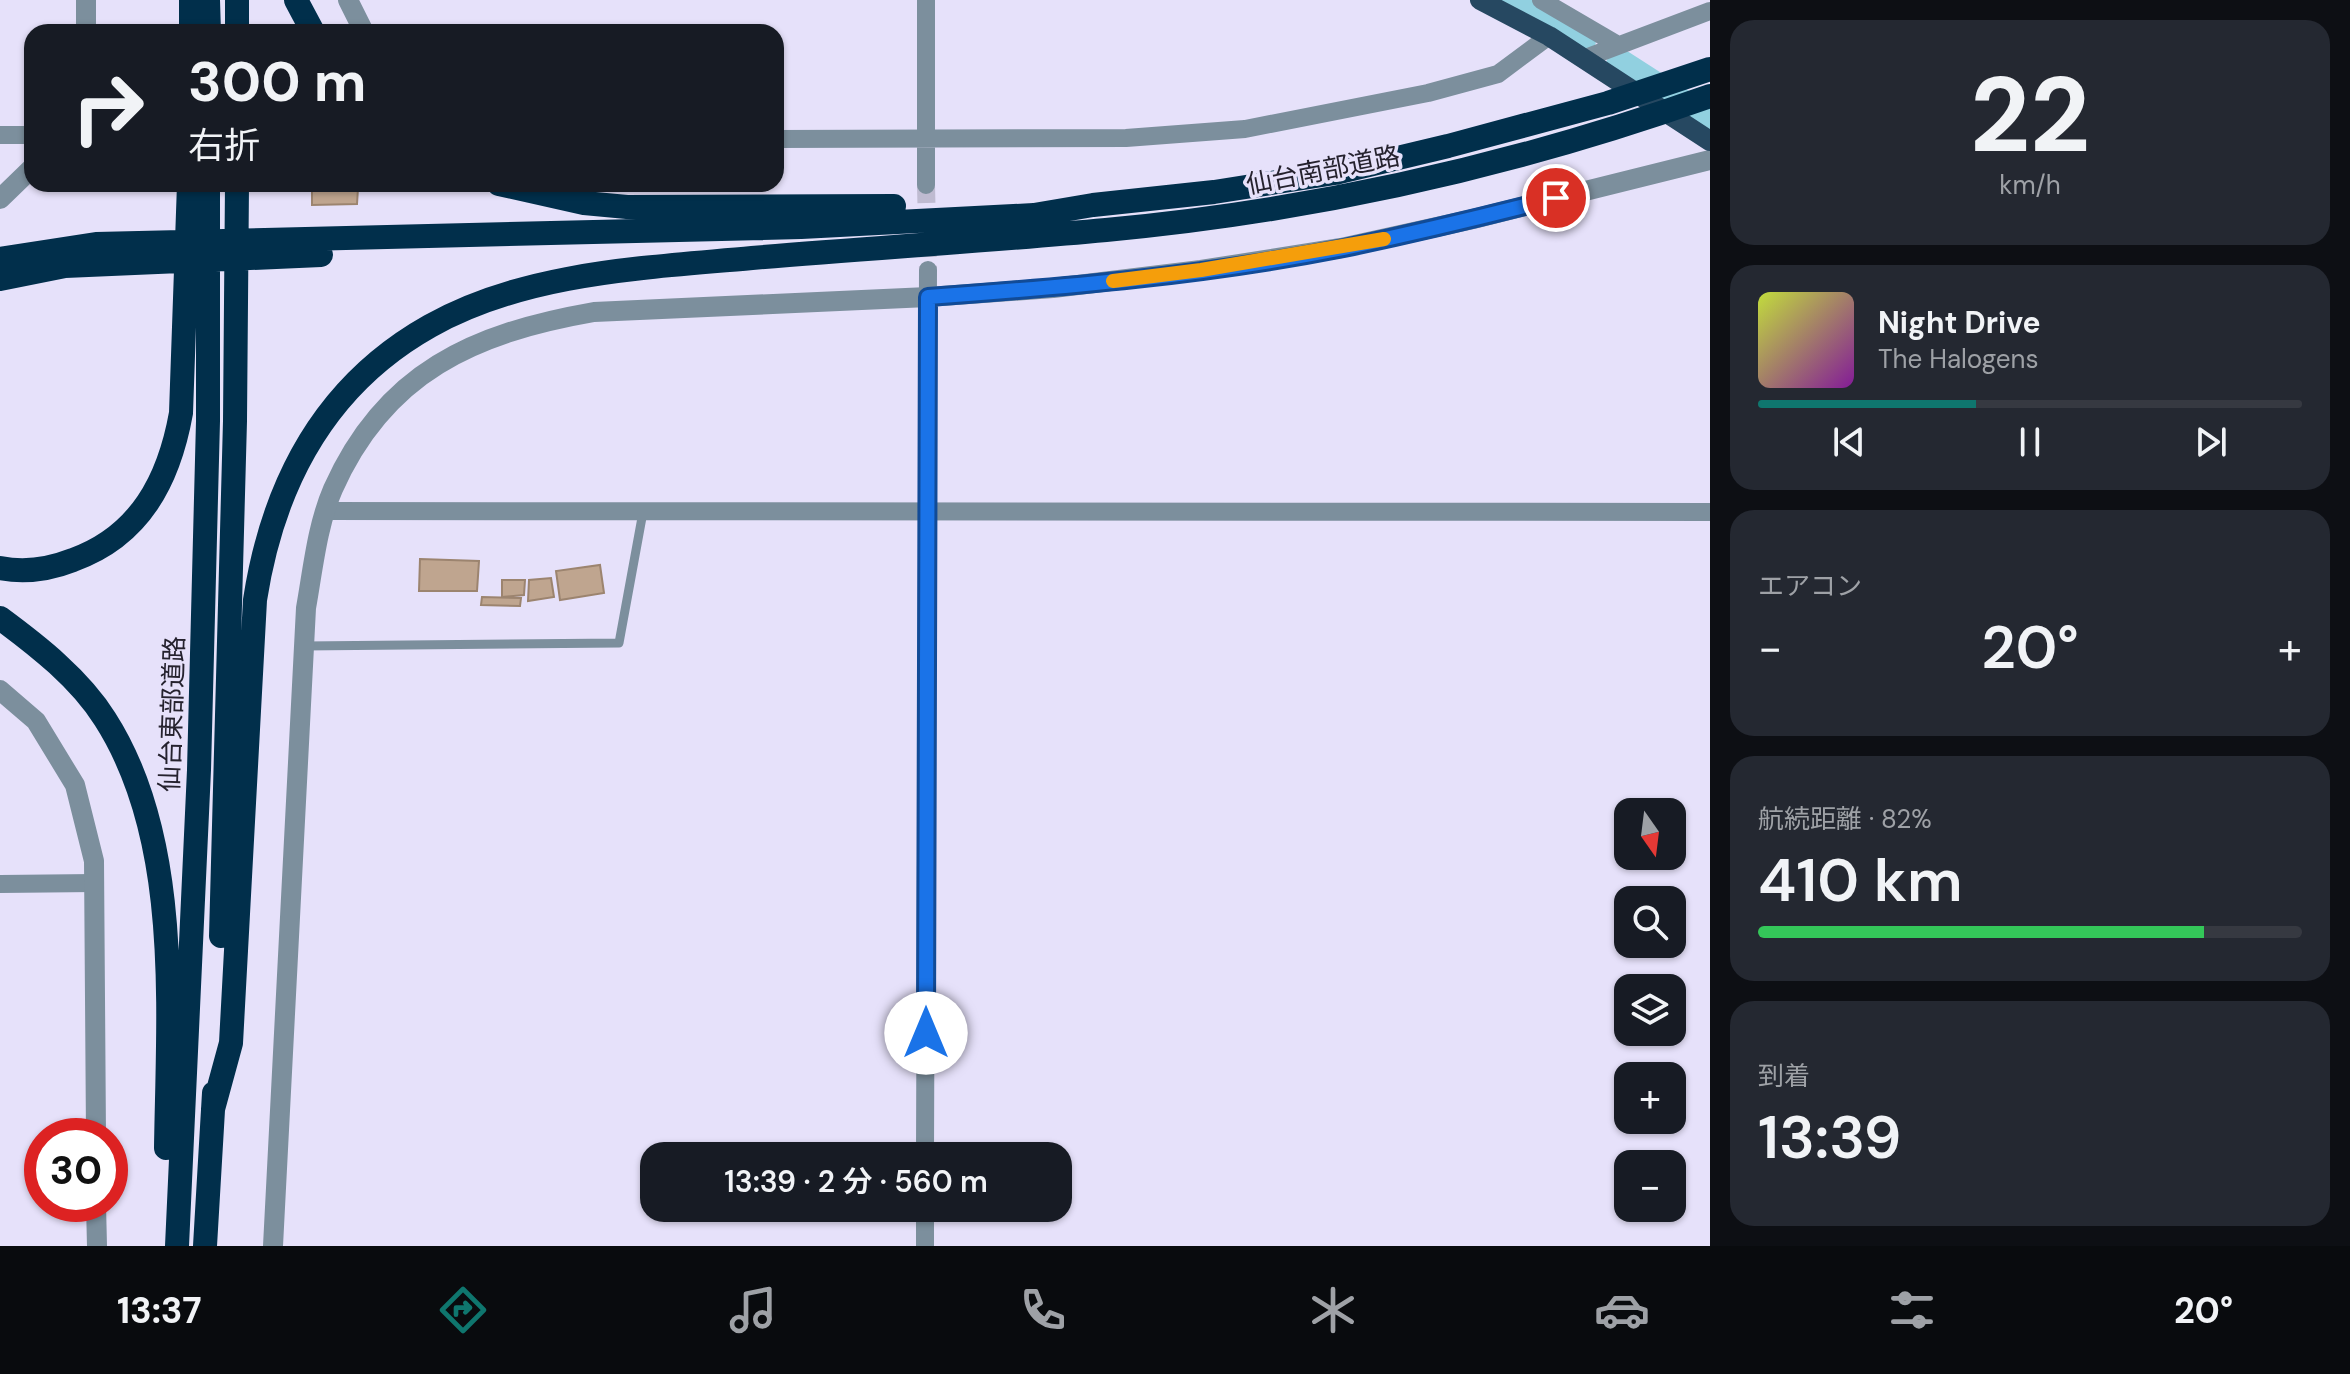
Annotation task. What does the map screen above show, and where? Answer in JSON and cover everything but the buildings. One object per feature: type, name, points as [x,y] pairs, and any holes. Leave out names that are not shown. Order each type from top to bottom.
[{"type":"highway","points":[[191,0],[191,24]]},
{"type":"highway","points":[[208,0],[209,24]]},
{"type":"highway","points":[[237,0],[237,24]]},
{"type":"highway","points":[[296,0],[309,24]]},
{"type":"highway","name":"仙台南部道路","points":[[1093,205],[1214,192],[1335,173],[1608,103],[1710,69]]},
{"type":"highway","name":"仙台南部道路","points":[[935,242],[1110,230],[1340,197],[1458,172],[1707,97]]},
{"type":"highway","name":"仙台東部道路","points":[[177,1246],[199,770],[208,421],[196,309],[198,192]]},
{"type":"highway","points":[[205,1246],[226,771],[237,192]]},
{"type":"highway","points":[[535,192],[584,203],[627,207],[1093,205]]},
{"type":"highway","points":[[0,259],[96,244],[801,227],[1034,215],[1093,205]]},
{"type":"highway","points":[[0,279],[65,266],[222,259],[838,240],[935,242]]},
{"type":"highway","points":[[213,1109],[231,1043],[255,600],[262,556],[287,481],[320,424],[367,370],[429,326],[479,304],[528,289],[596,274],[935,242]]},
{"type":"highway","points":[[0,568],[36,570],[83,557],[106,547],[143,510],[156,489],[176,440],[196,309]]},
{"type":"highway","points":[[0,618],[55,663],[105,719],[136,780],[151,824],[159,864],[165,936],[167,1246]]},
{"type":"main road","points":[[1480,0],[1549,36],[1710,141]]},
{"type":"street","points":[[86,0],[86,24]]},
{"type":"street","points":[[348,0],[360,24]]},
{"type":"street","points":[[926,0],[926,185]]},
{"type":"street","points":[[1541,0],[1618,45]]},
{"type":"street","points":[[1583,59],[1710,11]]},
{"type":"street","points":[[784,139],[1126,138],[1245,129],[1428,93],[1498,74],[1549,36]]},
{"type":"street","points":[[0,135],[24,135]]},
{"type":"street","points":[[273,1246],[306,608],[317,543],[333,490],[362,438],[388,405],[418,376],[457,352],[505,333],[544,321],[594,312],[928,297],[1053,288],[1186,272],[1341,248],[1473,219],[1710,160]]},
{"type":"street","points":[[0,199],[24,176]]},
{"type":"street","points":[[925,1142],[928,270]]},
{"type":"street","points":[[326,511],[1710,512]]},
{"type":"street","points":[[0,690],[36,721],[75,785],[94,861],[96,1118]]},
{"type":"street","points":[[0,884],[95,883]]},
{"type":"street","points":[[96,1222],[97,1246]]},
{"type":"street","points":[[925,1222],[925,1246]]},
{"type":"lane","points":[[304,646],[619,643],[643,512]]},
{"type":"waterway","points":[[1511,0],[1581,40]]},
{"type":"waterway","points":[[1621,65],[1710,122]]},
{"type":"tunnel","points":[[926,185],[928,270]]},
{"type":"slow traffic","points":[[1113,281],[1201,270],[1384,239]]},
{"type":"route","points":[[926,1033],[928,297],[1053,288],[1285,257],[1394,237],[1556,198]]}]
